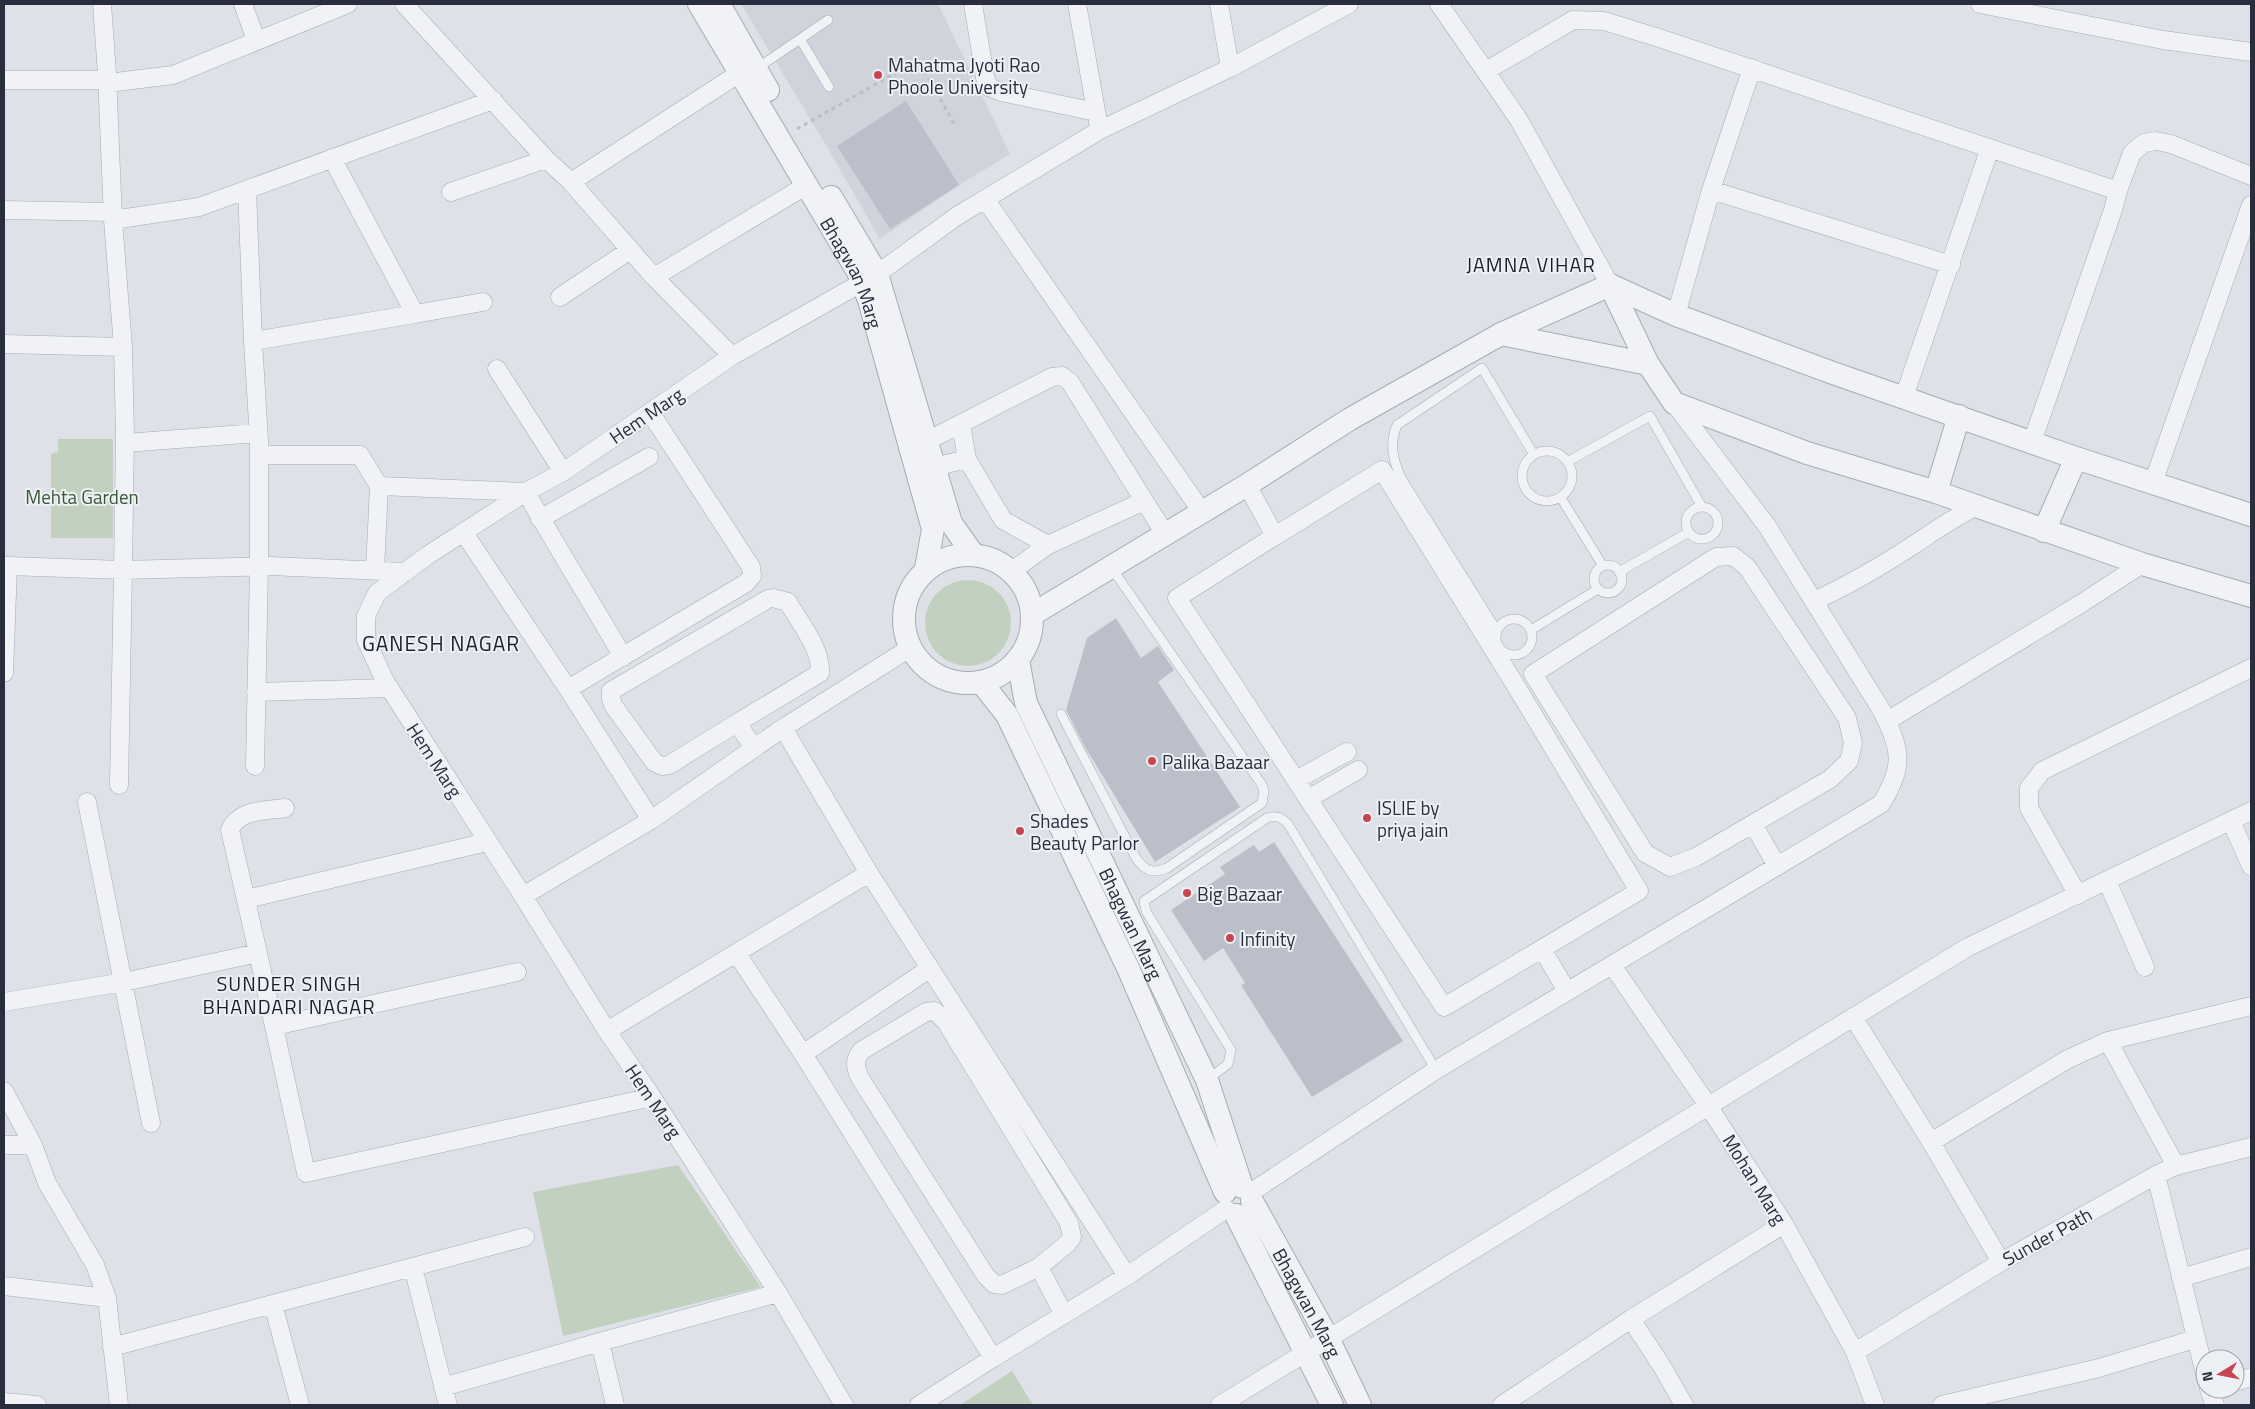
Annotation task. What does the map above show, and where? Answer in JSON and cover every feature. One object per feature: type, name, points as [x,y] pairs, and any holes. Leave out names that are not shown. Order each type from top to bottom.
[{"type":"street","points":[[102,4],[113,216],[123,346],[125,443],[119,785]]},
{"type":"street","points":[[243,4],[256,40]]},
{"type":"street","points":[[4,80],[107,81],[173,75],[348,4]]},
{"type":"street","points":[[404,4],[546,159],[571,182],[654,277],[732,356]]},
{"type":"street","name":"Bhagwan Marg","points":[[699,4],[750,68],[792,132],[870,278],[927,441],[951,523],[974,554]]},
{"type":"street","name":"Bhagwan Marg","points":[[719,4],[807,185],[870,278],[870,300],[934,529],[926,568]]},
{"type":"street","points":[[973,4],[985,77],[989,87],[1001,92],[1096,112]]},
{"type":"street","points":[[1077,4],[1100,130]]},
{"type":"street","points":[[1219,4],[1230,68]]},
{"type":"street","points":[[919,1405],[1127,1276],[1238,1199],[1436,1070],[1881,804],[1897,774],[1898,752],[1894,736],[1887,721],[1767,526],[1674,403],[1648,364],[1610,285],[1519,120],[1439,4]]},
{"type":"street","points":[[1980,4],[2056,11],[2163,40],[2251,52]]},
{"type":"street","name":"Hem Marg","points":[[844,1405],[778,1293],[652,1097],[607,1031],[523,896],[389,688],[366,640],[366,616],[377,593],[406,572],[526,492],[563,472],[732,356],[870,278],[956,216],[1100,130],[1230,68],[1344,5]]},
{"type":"street","points":[[1486,71],[1573,20],[1604,21],[1752,68],[2118,191]]},
{"type":"street","points":[[571,182],[750,68]]},
{"type":"street","points":[[1676,315],[1711,190],[1752,68]]},
{"type":"street","points":[[4,210],[113,216],[198,207],[493,100]]},
{"type":"street","points":[[2032,442],[2132,153],[2144,143],[2156,141],[2171,144],[2251,176]]},
{"type":"street","points":[[1904,397],[1990,148]]},
{"type":"street","points":[[332,158],[415,314]]},
{"type":"street","points":[[451,192],[546,159]]},
{"type":"street","points":[[654,277],[807,185]]},
{"type":"street","points":[[247,190],[259,455],[255,766]]},
{"type":"street","points":[[1711,190],[1951,265]]},
{"type":"street","points":[[985,199],[1202,512]]},
{"type":"street","points":[[2153,483],[2251,205]]},
{"type":"street","points":[[560,297],[630,250]]},
{"type":"street","points":[[1033,614],[1247,485],[1350,419],[1478,359],[1501,334],[1610,285],[1676,315],[1904,397],[2076,458],[2251,515]]},
{"type":"street","points":[[253,341],[483,302]]},
{"type":"street","points":[[1501,334],[1648,364]]},
{"type":"street","points":[[4,344],[123,346]]},
{"type":"street","points":[[497,369],[563,472]]},
{"type":"street","points":[[927,441],[1052,377],[1062,376],[1070,382],[1165,534]]},
{"type":"street","points":[[1674,403],[1808,453],[1936,492],[2142,564],[2251,596]]},
{"type":"street","points":[[568,689],[746,583],[752,576],[751,567],[650,412]]},
{"type":"street","points":[[1936,492],[1959,416]]},
{"type":"street","points":[[961,424],[967,459],[1003,520],[1048,545]]},
{"type":"street","points":[[125,443],[258,433]]},
{"type":"street","points":[[259,455],[360,455],[379,486],[375,570]]},
{"type":"street","points":[[540,519],[649,457]]},
{"type":"street","points":[[2044,531],[2076,458]]},
{"type":"street","points":[[934,466],[967,459]]},
{"type":"street","points":[[1382,470],[1516,686],[1639,890],[1444,1007],[1177,598],[1275,536],[1382,470]]},
{"type":"street","points":[[1247,485],[1275,536]]},
{"type":"street","points":[[379,486],[526,492],[566,565],[589,597],[623,657]]},
{"type":"street","points":[[1012,571],[1048,545],[1144,501]]},
{"type":"street","points":[[1814,601],[1844,586],[1916,544],[1946,522],[1975,507]]},
{"type":"street","points":[[464,533],[568,689],[651,820]]},
{"type":"street","points":[[974,554],[987,556],[1012,571],[1026,589],[1033,614],[1030,637],[1018,660],[1002,674],[981,682],[959,683],[930,671],[917,660],[910,648],[903,618],[911,588],[926,568],[951,556],[974,554]]},
{"type":"street","points":[[1733,556],[1747,567],[1847,718],[1853,743],[1849,761],[1830,779],[1753,824],[1696,857],[1670,867],[1645,853],[1533,674],[1716,557],[1733,556]]},
{"type":"street","points":[[1887,721],[2082,603],[2142,564]]},
{"type":"street","points":[[4,672],[6,566],[123,570],[259,566],[406,572]]},
{"type":"street","points":[[773,598],[788,602],[814,648],[821,666],[820,673],[737,723],[669,764],[662,766],[654,762],[613,705],[610,698],[611,691],[768,599],[773,598]]},
{"type":"street","points":[[523,896],[651,820],[783,728],[910,648]]},
{"type":"street","name":"Bhagwan Marg","points":[[1018,660],[1026,703],[1207,1080],[1238,1199],[1329,1340],[1360,1405]]},
{"type":"street","points":[[2078,895],[2029,808],[2029,788],[2042,770],[2251,668]]},
{"type":"street","name":"Bhagwan Marg","points":[[981,682],[1007,715],[1238,1199],[1332,1405]]},
{"type":"street","points":[[256,692],[389,688]]},
{"type":"street","points":[[737,723],[754,748]]},
{"type":"street","points":[[783,728],[869,873],[929,969],[1127,1276]]},
{"type":"street","points":[[1296,780],[1347,752]]},
{"type":"street","points":[[1308,798],[1358,770]]},
{"type":"street","points":[[88,802],[151,1123]]},
{"type":"street","points":[[285,808],[241,815],[234,821],[230,830],[247,899],[306,1173],[652,1097]]},
{"type":"street","points":[[1220,1405],[1968,947],[2251,812]]},
{"type":"street","points":[[2231,821],[2251,866]]},
{"type":"street","points":[[1753,824],[1777,866]]},
{"type":"street","points":[[247,899],[487,842]]},
{"type":"street","points":[[607,1031],[869,873]]},
{"type":"street","points":[[2107,881],[2145,967]]},
{"type":"street","points":[[1542,949],[1567,991]]},
{"type":"street","points":[[4,1002],[124,982],[258,953]]},
{"type":"street","points":[[737,954],[803,1054],[993,1358]]},
{"type":"street","name":"Mohan Marg","points":[[1612,965],[1709,1107],[1784,1224],[1855,1352],[1875,1405]]},
{"type":"street","points":[[803,1054],[929,969]]},
{"type":"street","points":[[275,1026],[517,972]]},
{"type":"street","points":[[1931,1142],[2068,1059],[2108,1042],[2251,1006]]},
{"type":"street","points":[[936,1011],[946,1022],[1068,1223],[1072,1237],[1068,1243],[1039,1267],[1002,1285],[994,1284],[986,1276],[860,1078],[855,1059],[861,1051],[926,1012],[936,1011]]},
{"type":"street","points":[[1853,1016],[1931,1142],[2001,1262]]},
{"type":"street","points":[[2108,1042],[2176,1166]]},
{"type":"street","points":[[4,1091],[33,1145],[48,1183],[95,1265],[107,1298],[119,1405]]},
{"type":"street","points":[[4,1145],[33,1145]]},
{"type":"street","name":"Sunder Path","points":[[1855,1352],[2001,1262],[2156,1175],[2176,1166],[2251,1147]]},
{"type":"street","points":[[2156,1175],[2198,1349]]},
{"type":"street","points":[[1502,1405],[1524,1400],[1632,1319],[1784,1224]]},
{"type":"street","points":[[112,1347],[525,1237]]},
{"type":"street","points":[[2181,1278],[2251,1257]]},
{"type":"street","points":[[413,1267],[448,1405]]},
{"type":"street","points":[[1039,1267],[1064,1315]]},
{"type":"street","points":[[4,1286],[107,1298]]},
{"type":"street","points":[[443,1387],[778,1293]]},
{"type":"street","points":[[273,1304],[300,1405]]},
{"type":"street","points":[[1632,1319],[1684,1405]]},
{"type":"street","points":[[1942,1405],[2099,1368],[2195,1339]]},
{"type":"street","points":[[600,1342],[615,1405]]},
{"type":"street","points":[[4,1402],[37,1405]]},
{"type":"lane","points":[[750,68],[800,39],[828,20]]},
{"type":"lane","points":[[800,39],[829,87]]},
{"type":"lane","points":[[1498,631],[1401,478],[1392,451],[1394,432],[1398,425],[1478,359],[1534,454]]},
{"type":"lane","points":[[1568,462],[1650,416],[1702,506],[1716,514],[1718,520],[1717,530],[1709,538],[1703,539],[1689,532],[1687,517],[1693,510],[1702,506]]},
{"type":"lane","points":[[1548,451],[1562,456],[1568,462],[1571,468],[1571,485],[1561,498],[1554,501],[1538,500],[1525,490],[1522,482],[1523,466],[1534,454],[1548,451]]},
{"type":"lane","points":[[1561,498],[1603,566]]},
{"type":"lane","points":[[1619,572],[1689,532]]},
{"type":"lane","points":[[1531,630],[1598,589],[1610,593],[1618,589],[1622,581],[1619,572],[1610,565],[1603,566],[1594,576],[1598,589]]},
{"type":"lane","points":[[1061,714],[1136,858],[1148,871],[1154,872],[1168,868],[1262,803],[1264,791],[1259,780],[1110,567]]},
{"type":"lane","points":[[1514,619],[1524,622],[1531,630],[1532,642],[1524,652],[1518,654],[1506,652],[1501,649],[1496,637],[1498,631],[1503,622],[1514,619]]},
{"type":"lane","points":[[1207,1080],[1228,1064],[1231,1050],[1146,911],[1144,901],[1267,818],[1273,816],[1280,818],[1288,824],[1436,1070]]},
{"type":"path","points":[[792,132],[918,60],[955,125]]},
{"type":"shaded area","name":"Mahatma Jyoti Rao Phoole University","points":[[741,4],[938,4],[1010,154],[959,185],[880,239]]},
{"type":"green space","name":"Mehta Garden","points":[[58,439],[113,439],[113,538],[51,538],[51,454],[58,452]]},
{"type":"green space","points":[[968,580],[984,583],[992,587],[1004,599],[1008,607],[1011,623],[1008,639],[1004,647],[992,659],[984,663],[968,666],[952,663],[944,659],[932,647],[928,639],[925,623],[928,607],[932,599],[944,587],[952,583]]},
{"type":"green space","points":[[678,1165],[761,1287],[563,1336],[533,1192]]},
{"type":"green space","points":[[1012,1371],[1033,1405],[960,1405]]},
{"type":"building","points":[[906,101],[959,185],[890,229],[837,146]]},
{"type":"building","points":[[1116,618],[1141,658],[1158,646],[1174,670],[1158,682],[1240,807],[1155,862],[1085,747],[1066,710],[1087,638]]},
{"type":"building","points":[[1274,842],[1403,1041],[1312,1097],[1241,985],[1245,983],[1223,948],[1204,961],[1171,910],[1225,874],[1220,867],[1254,845],[1259,852]]},
{"type":"place","name":"Mahatma Jyoti Rao Phoole University","points":[[878,75]]},
{"type":"place","name":"Palika Bazaar","points":[[1152,761]]},
{"type":"place","name":"ISLIE by priya jain","points":[[1367,818]]},
{"type":"place","name":"Shades Beauty Parlor","points":[[1020,831]]},
{"type":"place","name":"Big Bazaar","points":[[1187,893]]},
{"type":"place","name":"Infinity","points":[[1230,938]]},
{"type":"district","name":"JAMNA VIHAR","points":[[1531,264]]},
{"type":"district","name":"GANESH NAGAR","points":[[441,643]]},
{"type":"district","name":"SUNDER SINGH BHANDARI NAGAR","points":[[289,994]]}]
